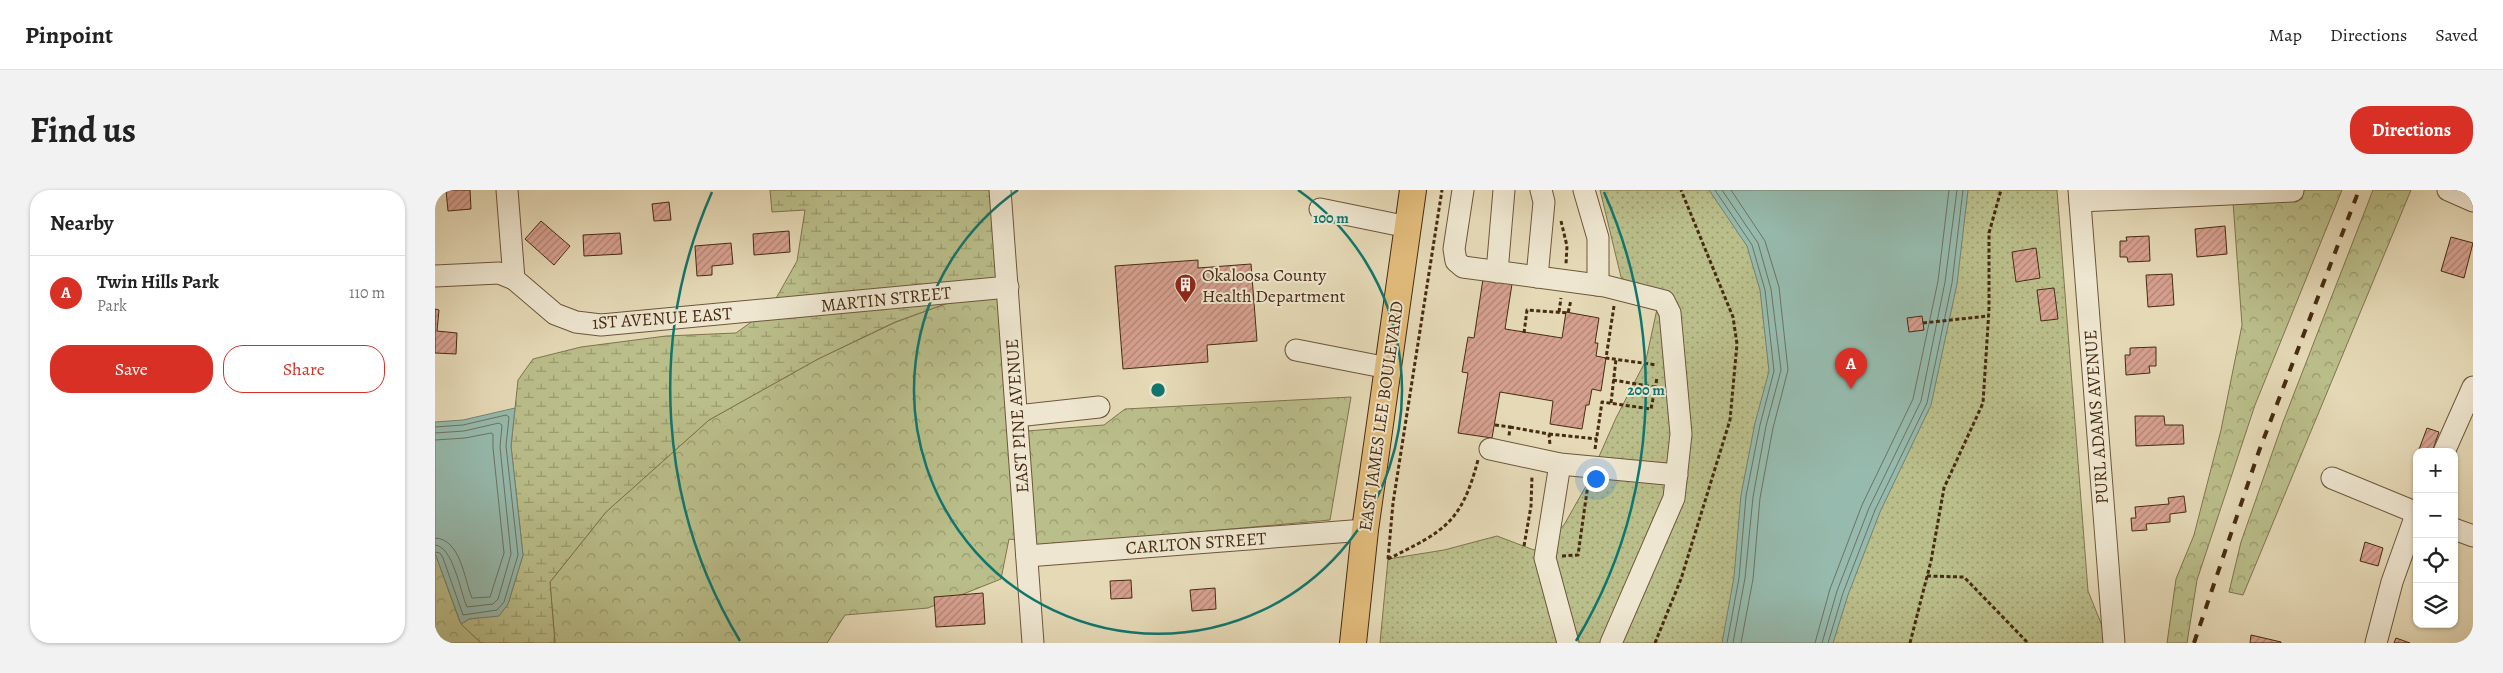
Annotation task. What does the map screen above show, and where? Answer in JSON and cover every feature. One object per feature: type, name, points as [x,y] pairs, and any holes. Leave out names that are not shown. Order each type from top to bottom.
[{"type":"main road","name":"EAST JAMES LEE BOULEVARD","points":[[1353,643],[1365,530],[1413,190]]},
{"type":"street","points":[[435,276],[499,272],[514,278],[507,190]]},
{"type":"street","name":"EAST PINE AVENUE","points":[[1000,190],[1033,643]]},
{"type":"street","points":[[1463,190],[1454,249],[1456,261],[1463,267],[1564,281],[1601,295],[1664,301],[1670,313],[1681,434],[1674,498],[1611,643]]},
{"type":"street","points":[[1497,272],[1504,190]]},
{"type":"street","points":[[1537,277],[1544,202],[1541,190]]},
{"type":"street","points":[[1584,190],[1598,238],[1601,295]]},
{"type":"street","points":[[2448,190],[2473,201]]},
{"type":"street","points":[[2079,195],[2293,191]]},
{"type":"street","name":"PURL ADAMS AVENUE","points":[[2079,195],[2114,643]]},
{"type":"street","points":[[1320,209],[1408,227]]},
{"type":"street","name":"1ST AVENUE EAST","points":[[514,278],[555,314],[576,322],[591,325],[664,321],[763,311]]},
{"type":"street","name":"MARTIN STREET","points":[[763,311],[1008,287]]},
{"type":"street","points":[[1297,350],[1388,368]]},
{"type":"street","points":[[2445,448],[2473,387]]},
{"type":"street","points":[[1017,416],[1099,407]]},
{"type":"street","points":[[1493,449],[1677,475]]},
{"type":"street","points":[[1555,457],[1545,558],[1567,643]]},
{"type":"street","points":[[2332,478],[2413,511]]},
{"type":"street","points":[[2376,643],[2392,582],[2413,524]]},
{"type":"street","name":"CARLTON STREET","points":[[1027,556],[1365,530]]},
{"type":"street","points":[[2458,530],[2473,536]]},
{"type":"path","points":[[1442,190],[1393,503],[1388,559],[1435,536],[1460,510],[1493,449],[1509,427]]},
{"type":"path","points":[[1655,643],[1681,579],[1730,420],[1737,344],[1733,317],[1681,190]]},
{"type":"path","points":[[1910,643],[1927,576],[1944,488],[1983,403],[1988,316],[1989,233],[2001,190]]},
{"type":"path","points":[[1559,213],[1567,246],[1559,312]]},
{"type":"path","points":[[1594,454],[1602,402],[1651,409],[1658,365],[1606,358],[1614,305],[1601,295]]},
{"type":"path","points":[[1524,333],[1527,310],[1568,313],[1570,300],[1579,301]]},
{"type":"path","points":[[1923,323],[1988,316]]},
{"type":"path","points":[[1611,403],[1616,359]]},
{"type":"path","points":[[1613,380],[1654,386]]},
{"type":"path","points":[[1495,425],[1549,434],[1597,439]]},
{"type":"path","points":[[1549,434],[1555,457]]},
{"type":"path","points":[[1524,546],[1533,491],[1533,477],[1528,472]]},
{"type":"path","points":[[1560,562],[1561,556],[1577,555],[1586,486],[1592,480]]},
{"type":"path","points":[[1927,576],[1964,577],[2029,643]]},
{"type":"green space","points":[[770,190],[991,190],[998,280],[774,302],[797,261],[805,210],[772,212]]},
{"type":"green space","points":[[1600,190],[2057,190],[2088,591],[2109,643],[1380,643],[1388,559],[1444,550],[1497,536],[1534,550],[1564,525],[1586,486],[1616,418],[1646,360],[1657,309],[1621,277]]},
{"type":"green space","points":[[2303,190],[2342,190],[2255,405],[2197,580],[2187,643],[2167,643],[2176,579],[2194,535],[2221,430],[2242,325],[2233,202],[2302,199]]},
{"type":"green space","points":[[2373,190],[2411,190],[2243,595],[2229,592],[2241,542],[2283,422]]},
{"type":"green space","points":[[999,297],[1017,540],[1009,539],[1001,579],[928,608],[845,615],[827,643],[555,643],[550,582],[606,512],[709,420],[818,359],[896,322],[948,303]]},
{"type":"green space","points":[[948,303],[895,322],[818,359],[709,420],[606,512],[550,582],[555,643],[481,643],[461,624],[469,619],[499,615],[508,604],[523,555],[511,446],[518,380],[533,359],[581,347],[666,336],[736,333],[754,320]]},
{"type":"green space","points":[[1351,397],[1330,520],[1044,546],[1036,545],[1027,431],[1104,425],[1125,409]]},
{"type":"green space","points":[[435,553],[460,622],[481,643],[435,643]]},
{"type":"water","points":[[1709,190],[1968,190],[1957,284],[1931,405],[1880,512],[1848,595],[1833,643],[1722,643],[1734,577],[1741,495],[1755,423],[1769,371],[1760,290],[1747,246]]},
{"type":"water","points":[[515,408],[511,446],[523,555],[508,604],[499,616],[469,619],[461,624],[435,553],[435,422],[463,420]]},
{"type":"building","points":[[446,190],[470,190],[471,209],[448,211]]},
{"type":"building","points":[[669,202],[671,220],[654,221],[652,204]]},
{"type":"building","points":[[541,221],[570,246],[554,265],[525,239]]},
{"type":"building","points":[[2225,226],[2227,254],[2197,257],[2195,229]]},
{"type":"building","points":[[789,231],[790,252],[754,255],[753,234]]},
{"type":"building","points":[[620,233],[622,254],[584,256],[583,235]]},
{"type":"building","points":[[2149,236],[2150,261],[2128,262],[2127,257],[2120,257],[2120,241],[2127,241],[2126,237]]},
{"type":"building","points":[[2451,237],[2473,243],[2464,278],[2441,271]]},
{"type":"building","points":[[731,243],[733,264],[712,266],[712,275],[697,276],[695,246]]},
{"type":"building","points":[[2036,248],[2040,278],[2016,282],[2012,252]]},
{"type":"building","name":"Okaloosa County Health Department","points":[[1198,260],[1198,268],[1251,264],[1257,341],[1207,345],[1208,362],[1123,369],[1115,266]]},
{"type":"building","points":[[2172,274],[2174,305],[2148,307],[2146,275]]},
{"type":"building","points":[[1483,279],[1512,284],[1505,329],[1562,338],[1566,312],[1599,318],[1595,343],[1598,343],[1596,356],[1606,358],[1601,391],[1592,389],[1589,405],[1586,405],[1582,429],[1550,424],[1553,401],[1500,392],[1492,438],[1458,433],[1468,373],[1462,372],[1468,337],[1474,338]]},
{"type":"building","points":[[2054,288],[2058,319],[2041,321],[2037,290]]},
{"type":"building","points":[[435,309],[439,310],[437,331],[457,333],[456,354],[435,353]]},
{"type":"building","points":[[1922,316],[1924,330],[1909,332],[1907,318]]},
{"type":"building","points":[[2156,347],[2156,366],[2149,366],[2150,373],[2126,375],[2125,355],[2130,355],[2130,348]]},
{"type":"building","points":[[2135,416],[2164,416],[2165,425],[2183,425],[2184,444],[2136,446]]},
{"type":"building","points":[[2427,428],[2439,432],[2433,448],[2420,448]]},
{"type":"building","points":[[2184,496],[2186,512],[2170,514],[2170,522],[2146,524],[2147,530],[2132,531],[2131,518],[2136,518],[2135,507],[2169,504],[2168,498]]},
{"type":"building","points":[[2365,542],[2383,548],[2378,566],[2360,561]]},
{"type":"building","points":[[1131,580],[1132,598],[1111,599],[1110,581]]},
{"type":"building","points":[[1215,588],[1216,609],[1192,611],[1190,590]]},
{"type":"building","points":[[983,593],[985,624],[936,627],[934,597]]},
{"type":"building","points":[[2251,635],[2281,642],[2281,643],[2250,643]]},
{"type":"building","points":[[2396,638],[2410,643],[2394,643]]},
{"type":"railway","points":[[2194,643],[2259,451],[2359,190]]},
{"type":"place","name":"Okaloosa County Health Department","points":[[1186,304]]},
{"type":"place","name":"Twin Hills Park","points":[[1851,389]]}]
